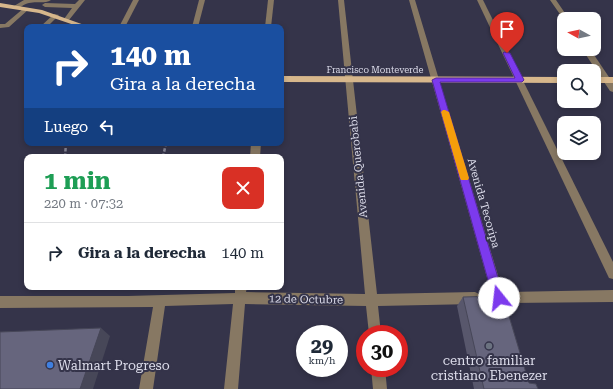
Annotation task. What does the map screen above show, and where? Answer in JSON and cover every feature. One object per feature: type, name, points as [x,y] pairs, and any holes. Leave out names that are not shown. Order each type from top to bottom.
[{"type":"main road","points":[[0,5],[40,11],[56,15],[78,24]]},
{"type":"main road","name":"Francisco Monteverde","points":[[284,79],[557,80]]},
{"type":"street","points":[[124,24],[136,0]]},
{"type":"street","points":[[196,24],[202,0]]},
{"type":"street","points":[[268,24],[271,0]]},
{"type":"street","name":"Avenida Querobabi","points":[[341,0],[374,325]]},
{"type":"street","name":"Avenida Tecoripa","points":[[412,0],[503,313]]},
{"type":"street","points":[[480,0],[613,274]]},
{"type":"street","points":[[553,0],[561,12]]},
{"type":"street","points":[[16,7],[27,1],[80,3]]},
{"type":"street","points":[[40,11],[47,2]]},
{"type":"street","points":[[66,19],[80,3]]},
{"type":"street","points":[[4,26],[26,8]]},
{"type":"street","points":[[46,24],[56,15]]},
{"type":"street","points":[[4,26],[15,26],[8,36]]},
{"type":"street","points":[[591,56],[610,80],[613,88]]},
{"type":"street","points":[[231,389],[240,293]]},
{"type":"street","name":"12 de Octubre","points":[[0,302],[160,301],[240,293],[371,300],[613,296]]},
{"type":"street","points":[[146,389],[160,301]]},
{"type":"street","points":[[379,377],[380,389]]},
{"type":"building","name":"centro familiar cristiano Ebenezer","points":[[503,296],[529,383],[536,384],[538,389],[484,389],[463,297]]},
{"type":"building","name":"Walmart Progreso","points":[[101,328],[80,389],[0,389],[0,332]]},
{"type":"slow traffic","points":[[445,112],[465,178]]},
{"type":"place","name":"centro familiar cristiano Ebenezer","points":[[489,346]]},
{"type":"place","name":"Walmart Progreso","points":[[50,365]]},
{"type":"route","points":[[499,298],[436,80],[520,80],[507,53]]}]
